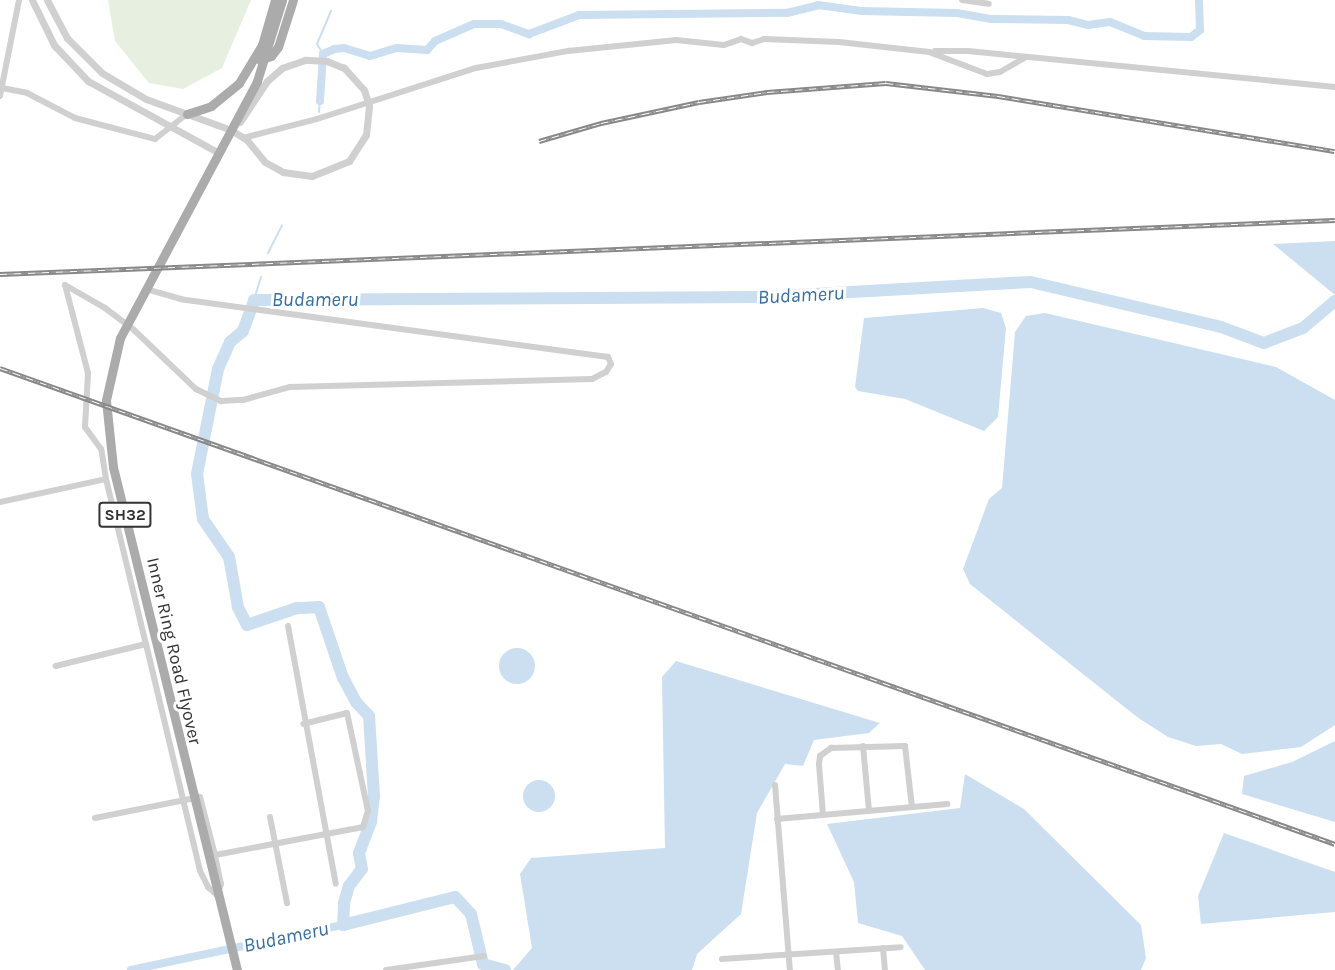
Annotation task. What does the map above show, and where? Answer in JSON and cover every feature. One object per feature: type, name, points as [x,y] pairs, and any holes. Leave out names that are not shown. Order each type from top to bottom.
[{"type":"main road","points":[[187,114],[226,96],[254,62],[274,0]]},
{"type":"main road","name":"Inner Ring Road Flyover","points":[[217,895],[109,442],[106,400],[113,358],[145,289],[257,81],[282,0]]},
{"type":"main road","points":[[254,62],[271,56],[278,47],[293,0]]},
{"type":"main road","name":"SH32","points":[[217,895],[237,970]]},
{"type":"street","points":[[0,96],[19,0]]},
{"type":"street","points":[[32,0],[54,45],[88,81],[221,151],[267,81],[282,68],[305,60],[327,61],[344,68],[364,90],[369,126],[363,144],[349,161],[312,176],[273,168],[243,138],[187,114],[124,88],[102,73],[68,38],[47,0]]},
{"type":"street","points":[[962,0],[989,4]]},
{"type":"street","points":[[243,138],[317,119],[476,68],[568,51],[683,39],[724,45],[741,39],[752,43],[764,39],[839,42],[929,52],[968,51],[1335,87]]},
{"type":"street","points":[[929,52],[987,74],[1000,72],[1024,58]]},
{"type":"street","points":[[2,88],[27,93],[75,118],[155,139],[187,114]]},
{"type":"street","points":[[94,818],[183,801],[200,797],[221,884],[217,895],[208,887],[200,871],[183,801],[146,644],[106,479],[101,449],[85,427],[88,373],[65,285],[105,308],[134,330],[186,381],[207,397],[221,401],[243,400],[290,387],[592,379],[606,372],[611,364],[608,357],[180,299],[145,289]]},
{"type":"street","points":[[0,502],[106,479]]},
{"type":"street","points":[[288,626],[303,724],[336,884]]},
{"type":"street","points":[[56,666],[146,644]]},
{"type":"street","points":[[215,855],[363,827],[368,811],[347,713],[303,724]]},
{"type":"street","points":[[864,746],[869,811]]},
{"type":"street","points":[[823,815],[820,756],[831,748],[905,746],[912,807]]},
{"type":"street","points":[[775,784],[790,970]]},
{"type":"street","points":[[777,819],[947,804]]},
{"type":"street","points":[[270,817],[287,903]]},
{"type":"street","points":[[722,959],[902,947]]},
{"type":"street","points":[[883,948],[885,970]]},
{"type":"street","points":[[836,952],[838,970]]},
{"type":"street","points":[[386,970],[484,956]]},
{"type":"green space","points":[[108,0],[251,0],[222,68],[183,89],[149,83],[115,41]]},
{"type":"water","points":[[1335,241],[1335,295],[1273,244]]},
{"type":"water","points":[[983,308],[1001,313],[1006,328],[998,417],[984,431],[905,399],[858,391],[855,387],[864,318]]},
{"type":"water","points":[[1045,313],[1276,367],[1335,400],[1335,725],[1301,747],[1242,754],[1221,744],[1196,746],[1168,737],[1137,717],[970,584],[963,569],[989,499],[1002,488],[1015,332],[1026,316]]},
{"type":"water","points":[[517,648],[530,653],[535,666],[530,679],[517,684],[504,679],[499,666],[504,653]]},
{"type":"water","points":[[676,661],[880,723],[869,733],[814,740],[803,766],[785,764],[757,813],[741,914],[697,954],[692,970],[513,970],[532,948],[520,874],[531,858],[665,848],[662,677]]},
{"type":"water","points":[[1335,741],[1335,822],[1242,794],[1244,776],[1292,762]]},
{"type":"water","points":[[965,774],[1024,809],[1141,925],[1146,958],[1141,970],[925,970],[902,936],[858,923],[854,882],[827,824],[960,808]]},
{"type":"water","points":[[539,780],[550,785],[555,796],[550,807],[539,812],[528,807],[523,796],[528,785]]},
{"type":"water","points":[[1224,833],[1335,872],[1335,912],[1201,924],[1198,896]]},
{"type":"waterway","points":[[320,101],[323,54],[344,48],[370,56],[397,48],[427,50],[435,41],[474,24],[501,24],[529,34],[579,15],[787,13],[818,5],[861,11],[957,13],[991,19],[1068,20],[1088,25],[1110,22],[1144,36],[1191,37],[1200,30],[1199,0]]},
{"type":"waterway","points":[[323,54],[317,44],[331,11]]},
{"type":"waterway","points":[[319,112],[320,101]]},
{"type":"waterway","points":[[268,253],[282,225]]},
{"type":"waterway","points":[[254,300],[261,277]]},
{"type":"waterway","name":"Budameru","points":[[505,970],[483,964],[471,914],[455,897],[343,925],[344,903],[349,886],[362,869],[359,853],[371,821],[374,797],[369,716],[356,702],[343,678],[319,607],[297,608],[247,625],[238,607],[229,557],[203,519],[197,474],[218,369],[230,342],[243,331],[254,300],[761,297],[1031,282],[1221,327],[1264,343],[1303,328],[1335,301]]},
{"type":"waterway","name":"Budameru","points":[[131,970],[343,925]]},
{"type":"railway","points":[[539,141],[601,123],[699,102],[767,92],[886,83],[998,96],[1335,151]]},
{"type":"railway","points":[[0,274],[1335,220]]},
{"type":"railway","points":[[0,368],[1335,844]]}]
